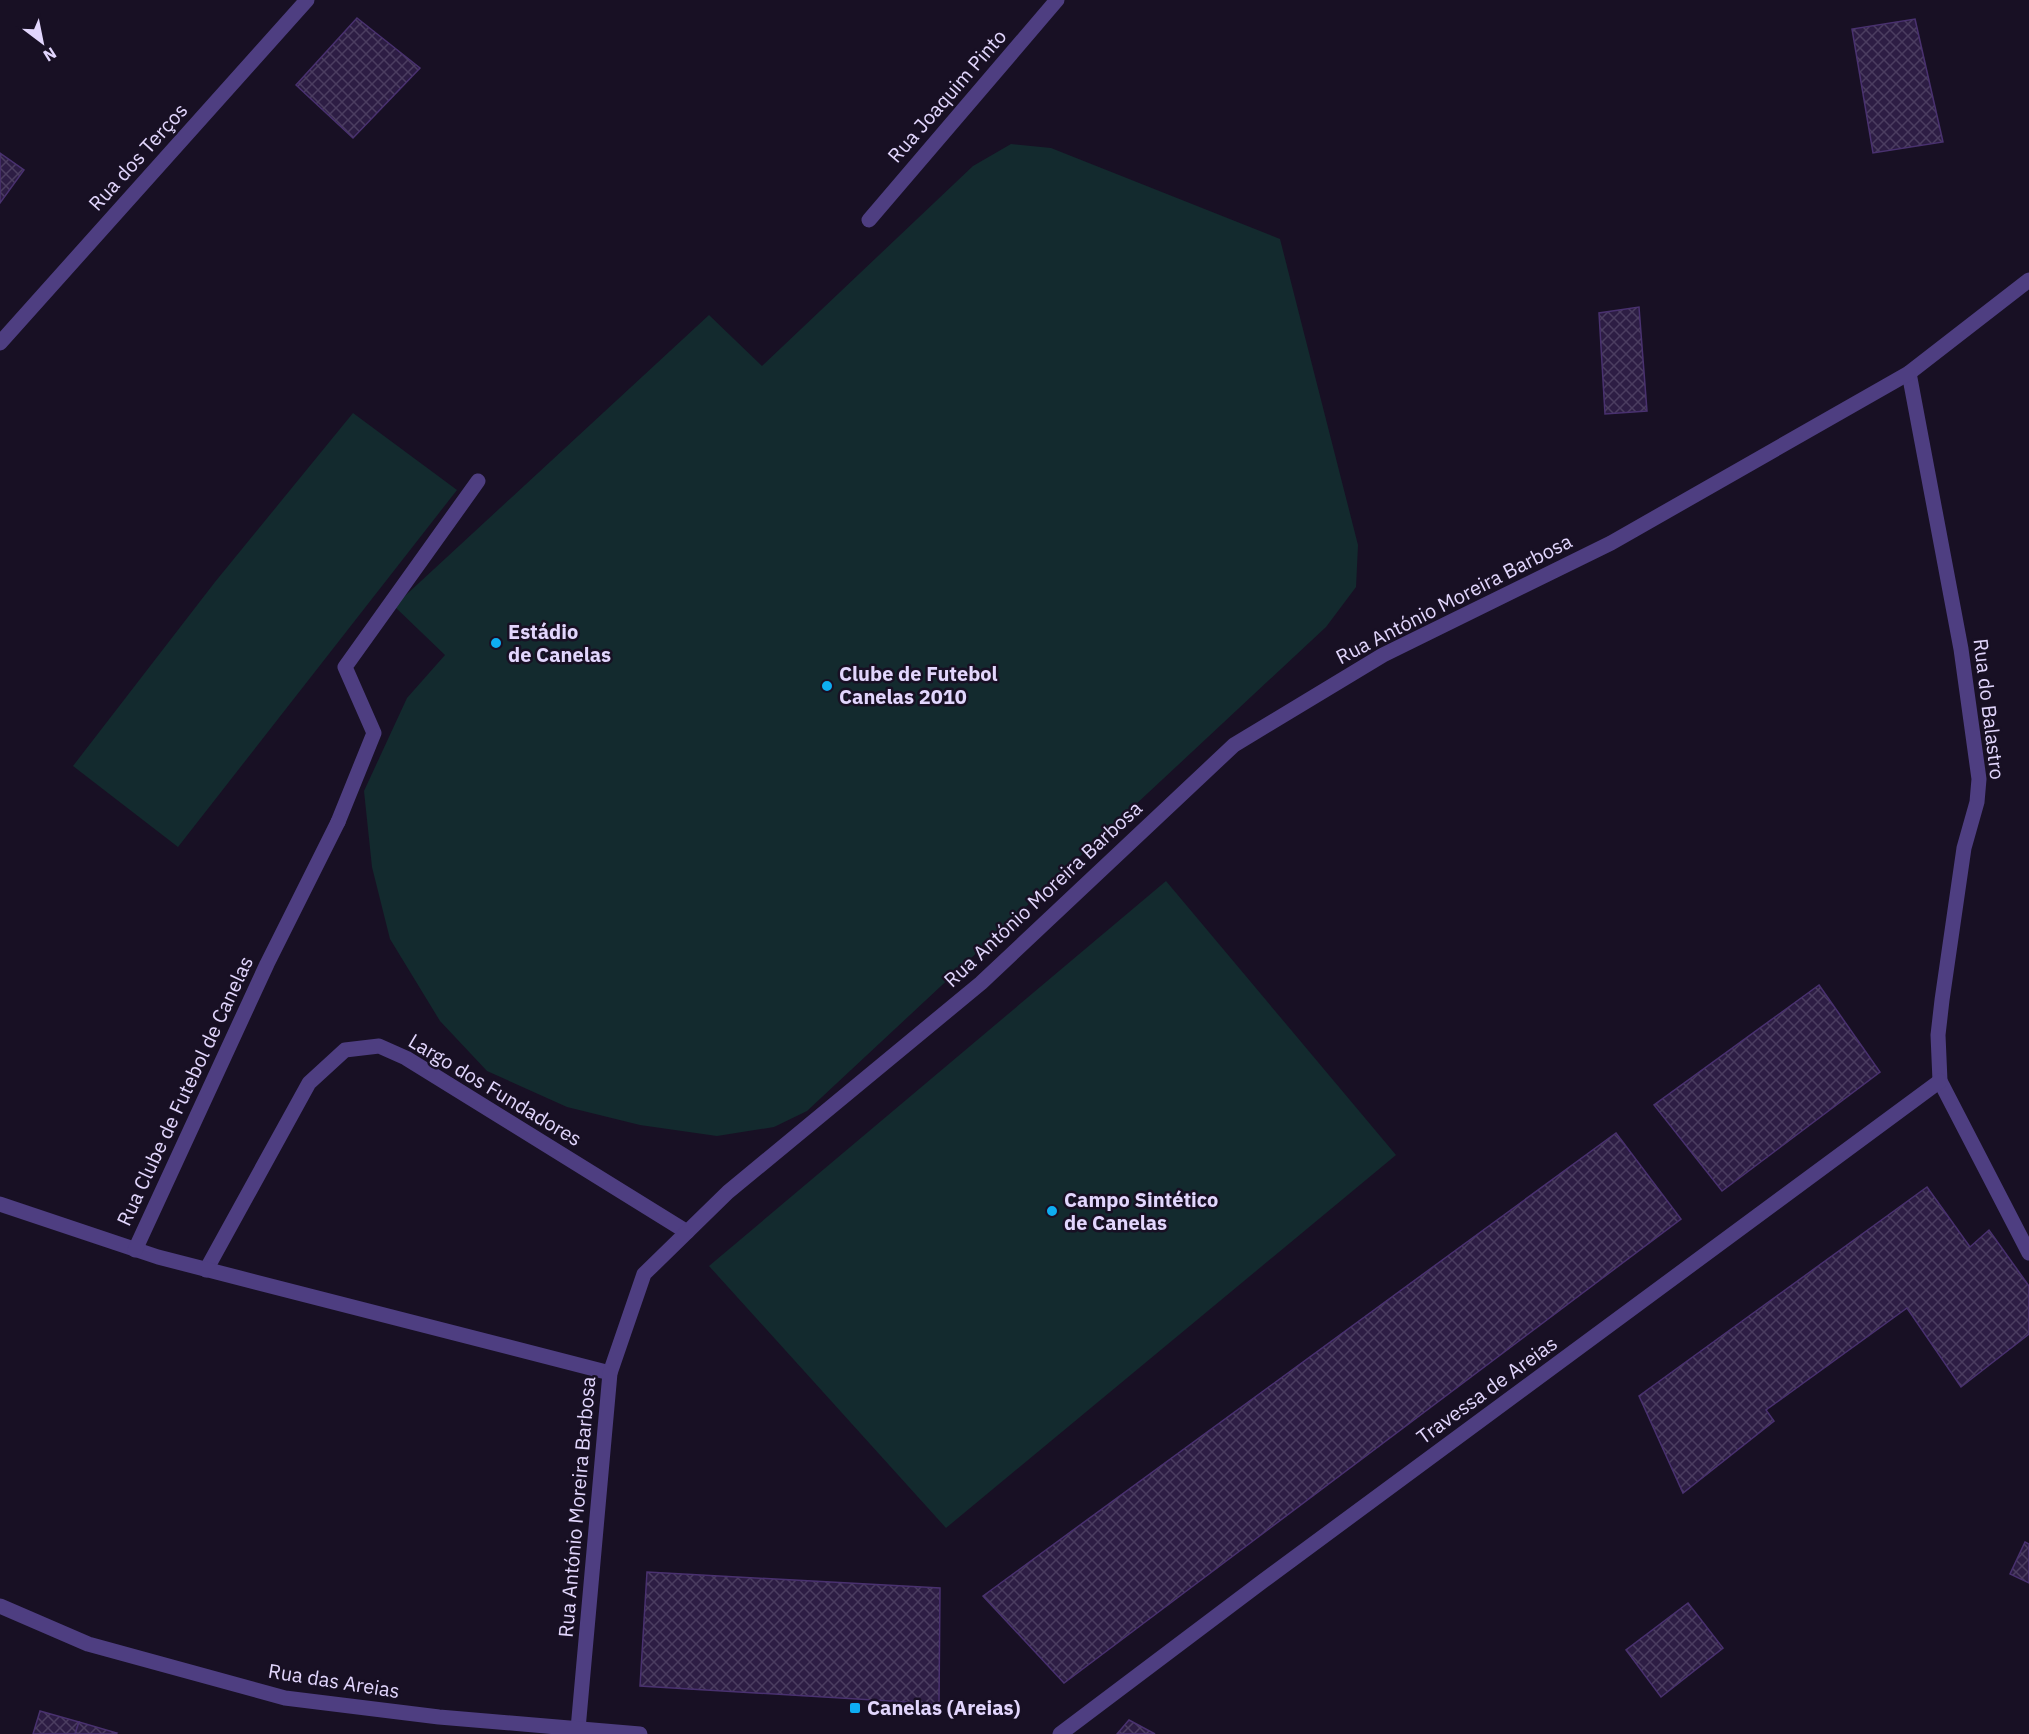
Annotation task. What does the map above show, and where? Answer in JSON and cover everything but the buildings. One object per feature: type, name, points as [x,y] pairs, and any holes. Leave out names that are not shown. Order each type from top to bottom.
[{"type":"street","name":"Rua dos Terços","points":[[0,343],[307,0]]},
{"type":"street","name":"Rua Joaquim Pinto","points":[[869,220],[1057,0]]},
{"type":"street","points":[[1909,373],[2029,280]]},
{"type":"street","name":"Rua do Balastro","points":[[1909,373],[1961,650],[1979,779],[1977,802],[1964,848],[1938,1035],[1940,1082],[2029,1254]]},
{"type":"street","name":"Rua António Moreira Barbosa","points":[[578,1729],[610,1372],[644,1274],[728,1192],[981,983],[1234,745],[1383,655],[1611,543],[1909,373]]},
{"type":"street","name":"Rua Clube de Futebol de Canelas","points":[[0,1204],[135,1250],[267,964],[338,822],[374,733],[345,667],[478,481]]},
{"type":"street","name":"Largo dos Fundadores","points":[[206,1270],[309,1083],[345,1050],[379,1046],[406,1058],[687,1232]]},
{"type":"street","name":"Travessa de Areias","points":[[1060,1734],[1940,1082]]},
{"type":"street","points":[[135,1250],[610,1372]]},
{"type":"street","name":"Rua das Areias","points":[[0,1606],[88,1644],[285,1698],[439,1717],[640,1734]]},
{"type":"green space","points":[[1011,144],[1051,148],[1280,239],[1358,545],[1356,587],[1326,627],[807,1111],[774,1127],[717,1136],[640,1125],[567,1107],[487,1071],[440,1021],[390,939],[372,867],[364,791],[407,698],[445,655],[394,606],[709,315],[762,366],[973,166]]},
{"type":"green space","points":[[353,413],[457,490],[178,847],[73,766],[215,582]]},
{"type":"green space","name":"Campo Sintético de Canelas","points":[[1166,881],[1396,1155],[946,1528],[709,1266]]},
{"type":"place","name":"Estádio de Canelas","points":[[496,643]]},
{"type":"place","name":"Clube de Futebol Canelas 2010","points":[[827,686]]},
{"type":"place","name":"Campo Sintético de Canelas","points":[[1052,1211]]},
{"type":"place","name":"Canelas (Areias)","points":[[855,1708]]}]
